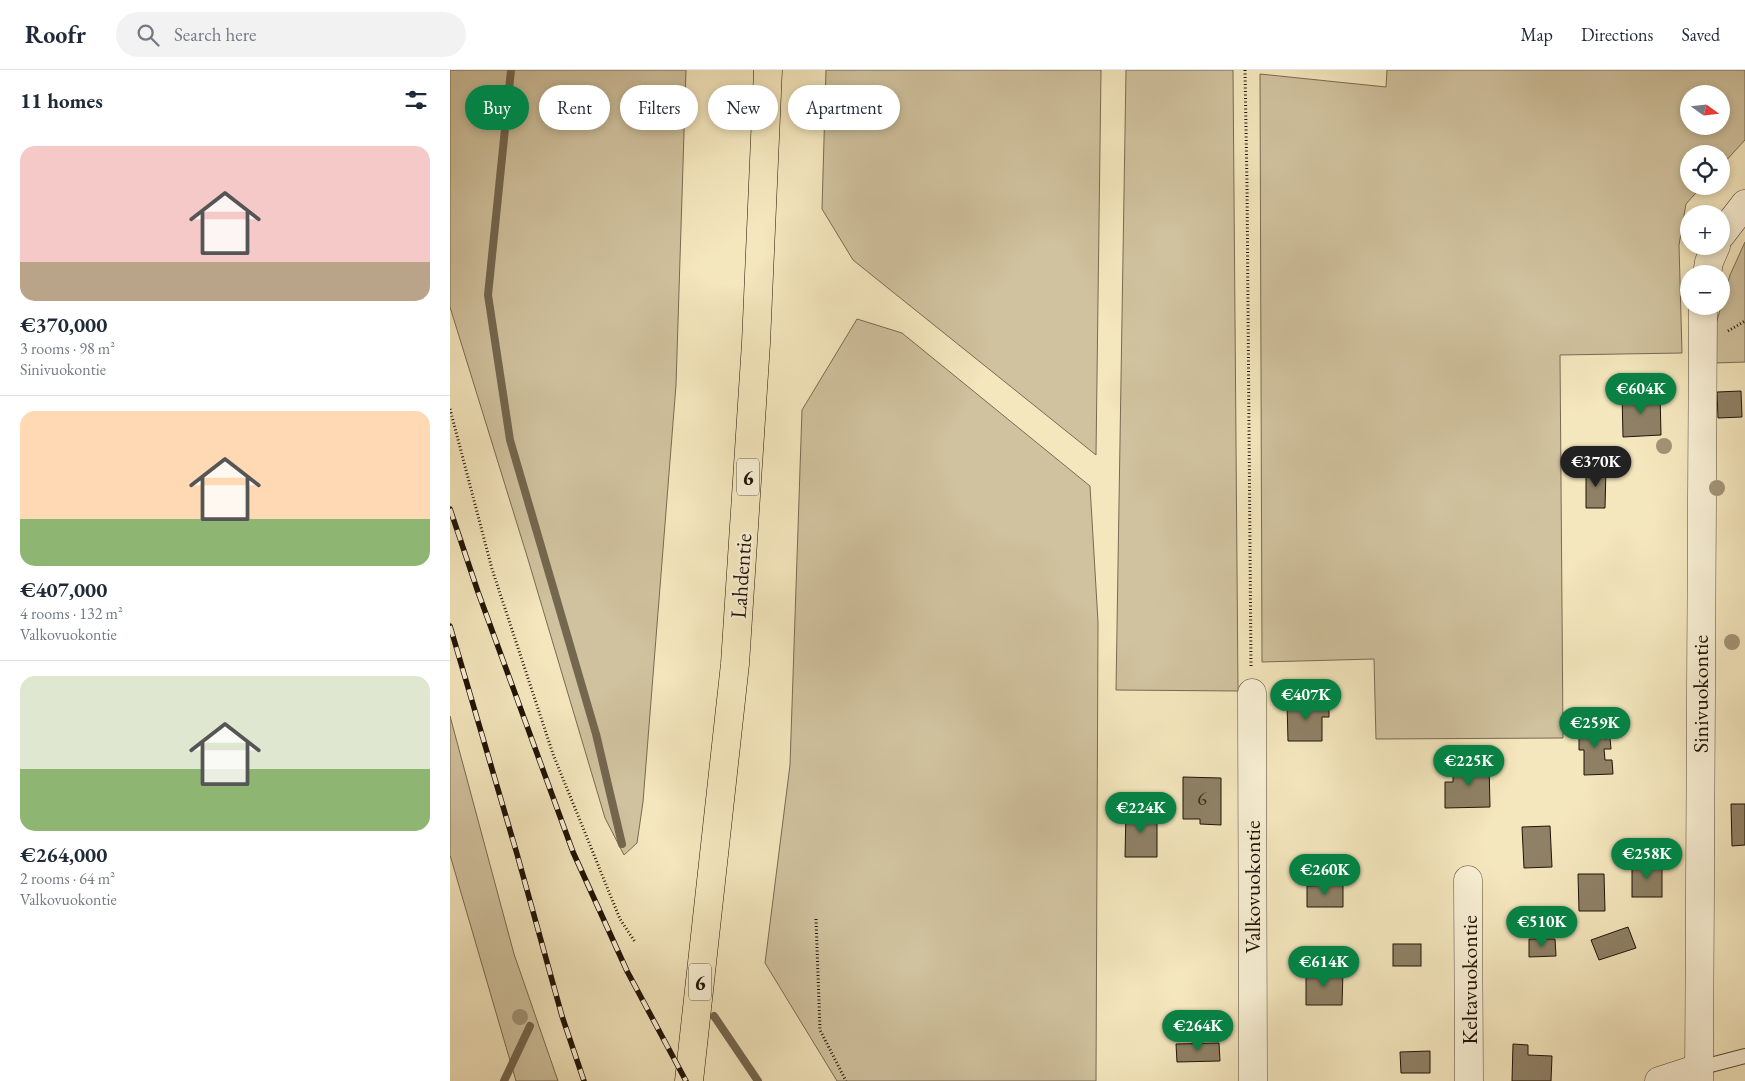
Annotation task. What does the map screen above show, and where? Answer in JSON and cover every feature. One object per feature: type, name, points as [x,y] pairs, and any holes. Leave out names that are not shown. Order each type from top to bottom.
[{"type":"highway","name":"Lahdentie","points":[[689,1081],[735,664],[757,333],[768,70]]},
{"type":"street","points":[[1730,223],[1745,204]]},
{"type":"street","name":"Sinivuokontie","points":[[1699,1074],[1703,315]]},
{"type":"street","name":"Valkovuokontie","points":[[1252,693],[1252,1081]]},
{"type":"street","name":"Keltavuokontie","points":[[1468,880],[1469,1081]]},
{"type":"street","points":[[1659,1081],[1699,1074]]},
{"type":"lane","points":[[1699,1074],[1745,1056]]},
{"type":"path","points":[[1245,70],[1248,185],[1248,458],[1252,693]]},
{"type":"path","points":[[450,409],[492,569],[553,754],[620,919],[635,942]]},
{"type":"path","points":[[816,919],[820,1030],[846,1081]]},
{"type":"shaded area","points":[[450,70],[686,70],[686,85],[620,85],[620,130],[684,130],[676,385],[643,802],[637,843],[624,855],[605,818],[450,307]]},
{"type":"shaded area","points":[[826,70],[1101,70],[1096,455],[853,260],[822,209],[824,130],[900,130],[900,85],[826,85]]},
{"type":"shaded area","points":[[1126,70],[1233,70],[1238,691],[1116,690]]},
{"type":"shaded area","points":[[1387,70],[1745,70],[1745,140],[1730,156],[1730,145],[1680,145],[1680,195],[1694,195],[1686,205],[1680,205],[1679,245],[1682,353],[1560,355],[1563,738],[1376,739],[1374,659],[1262,662],[1260,74],[1386,87]]},
{"type":"shaded area","points":[[1745,242],[1745,362],[1714,363],[1716,324],[1719,315],[1730,315],[1730,275]]},
{"type":"shaded area","points":[[857,319],[902,333],[1090,486],[1098,622],[1096,1081],[837,1081],[765,963],[790,765],[802,410]]},
{"type":"shaded area","points":[[450,716],[514,954],[558,1081],[516,1081],[450,855]]},
{"type":"building","points":[[1741,391],[1742,417],[1718,418],[1717,392]]},
{"type":"building","points":[[1660,393],[1661,435],[1623,437],[1622,394]]},
{"type":"building","points":[[1586,468],[1606,468],[1605,508],[1586,508]]},
{"type":"building","points":[[1329,702],[1329,717],[1322,717],[1322,741],[1288,741],[1287,703]]},
{"type":"building","points":[[1605,720],[1605,739],[1610,738],[1611,749],[1604,749],[1605,760],[1612,760],[1613,774],[1584,775],[1584,750],[1579,750],[1579,732],[1586,732],[1586,721]]},
{"type":"building","points":[[1489,764],[1490,807],[1445,808],[1445,782],[1453,782],[1453,765]]},
{"type":"building","points":[[1183,777],[1221,778],[1221,825],[1200,824],[1200,819],[1183,819]]},
{"type":"building","points":[[1731,804],[1745,804],[1745,845],[1732,846]]},
{"type":"building","points":[[1126,810],[1157,810],[1157,857],[1125,857]]},
{"type":"building","points":[[1550,826],[1552,867],[1524,868],[1522,827]]},
{"type":"building","points":[[1632,863],[1662,863],[1662,897],[1632,897]]},
{"type":"building","points":[[1578,874],[1604,874],[1605,911],[1579,911]]},
{"type":"building","points":[[1343,885],[1343,907],[1307,907],[1307,886]]},
{"type":"building","points":[[1628,927],[1636,948],[1599,960],[1591,940]]},
{"type":"building","points":[[1529,939],[1555,939],[1556,956],[1529,957]]},
{"type":"building","points":[[1393,944],[1421,944],[1421,966],[1393,966]]},
{"type":"building","points":[[1306,972],[1343,972],[1342,1005],[1306,1005]]},
{"type":"building","points":[[1219,1043],[1220,1061],[1177,1062],[1176,1044]]},
{"type":"building","points":[[1513,1044],[1528,1045],[1528,1055],[1552,1056],[1551,1081],[1512,1081]]},
{"type":"building","points":[[1430,1051],[1430,1073],[1401,1073],[1400,1052]]},
{"type":"waterway","points":[[511,70],[488,295],[510,440],[596,734],[622,844]]},
{"type":"waterway","points":[[714,1016],[758,1081]]},
{"type":"waterway","points":[[504,1081],[530,1026]]},
{"type":"railway","points":[[450,509],[478,592],[573,852],[627,971],[686,1081]]},
{"type":"railway","points":[[450,626],[562,1016],[584,1081]]}]
